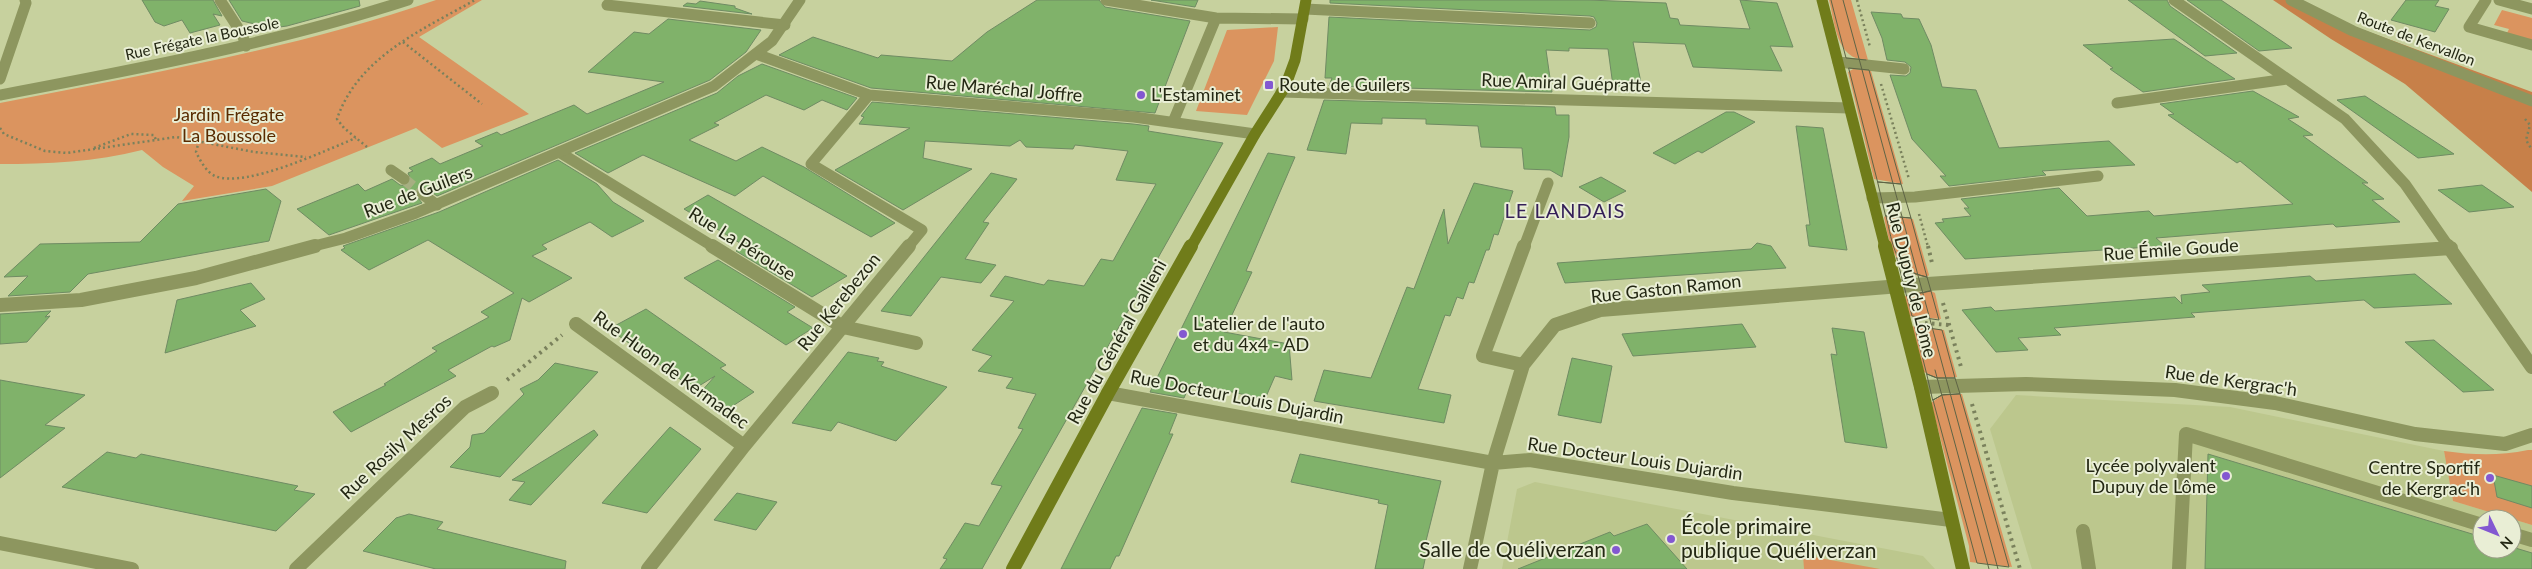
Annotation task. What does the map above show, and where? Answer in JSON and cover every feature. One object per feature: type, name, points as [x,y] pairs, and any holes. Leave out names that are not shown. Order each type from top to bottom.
[{"type":"main road","name":"Rue Dupuy de Lôme","points":[[1822,0],[1921,387],[1963,569]]},
{"type":"main road","name":"Rue du Général Gallieni","points":[[1013,569],[1108,393],[1255,134],[1281,92],[1295,60],[1305,10]]},
{"type":"street","points":[[0,79],[26,3],[25,0]]},
{"type":"street","points":[[220,0],[242,34],[246,46]]},
{"type":"street","name":"Rue Frégate la Boussole","points":[[0,95],[246,46],[365,15],[408,0]]},
{"type":"street","name":"Rue de Guilers","points":[[0,305],[81,300],[196,278],[346,238],[437,205],[714,86],[772,41],[785,25],[800,0]]},
{"type":"street","points":[[1106,0],[1216,18],[1305,10],[1590,23]]},
{"type":"street","points":[[2174,0],[2345,119],[2406,184],[2532,367]]},
{"type":"street","name":"Route de Kervallon","points":[[2291,0],[2353,31],[2532,101]]},
{"type":"street","points":[[2486,0],[2469,27],[2532,45]]},
{"type":"street","points":[[2499,0],[2532,9]]},
{"type":"street","points":[[607,5],[785,25]]},
{"type":"street","points":[[1173,122],[1216,18]]},
{"type":"street","name":"Rue Maréchal Joffre","points":[[756,54],[869,95],[1173,122],[1255,134]]},
{"type":"street","points":[[1838,62],[1904,69]]},
{"type":"street","points":[[2117,103],[2286,79]]},
{"type":"street","name":"Rue Amiral Guépratte","points":[[1281,92],[1849,108]]},
{"type":"street","name":"Rue Kerebezon","points":[[648,569],[744,446],[922,230],[811,164],[869,95]]},
{"type":"street","name":"Rue La Pérouse","points":[[559,152],[843,327],[916,343]]},
{"type":"street","points":[[391,170],[404,179]]},
{"type":"street","points":[[1872,198],[1915,197],[2098,176]]},
{"type":"street","points":[[1523,365],[1483,356],[1548,183]]},
{"type":"street","points":[[422,194],[437,205]]},
{"type":"street","name":"Rue Émile Goude","points":[[1895,287],[2451,248]]},
{"type":"street","name":"Rue Gaston Ramon","points":[[1470,569],[1493,464],[1523,365],[1555,325],[1600,310],[1895,287]]},
{"type":"street","name":"Rue Huon de Kermadec","points":[[576,324],[744,446]]},
{"type":"street","name":"Rue de Kergrac'h","points":[[1921,387],[2026,384],[2175,390],[2276,403],[2415,434],[2505,444],[2532,435]]},
{"type":"street","name":"Rue Rosily Mesros","points":[[296,569],[465,407],[492,393]]},
{"type":"street","name":"Rue Docteur Louis Dujardin","points":[[1108,393],[1493,464],[1530,460],[1733,493],[1951,520]]},
{"type":"street","points":[[2179,569],[2186,434],[2472,522]]},
{"type":"street","points":[[2083,531],[2089,569]]},
{"type":"street","points":[[0,543],[132,569]]},
{"type":"path","points":[[367,148],[344,128],[337,118],[340,104],[351,86],[403,42],[475,0]]},
{"type":"path","points":[[403,42],[482,104]]},
{"type":"path","points":[[2515,94],[2516,107],[2530,125],[2526,140],[2532,150]]},
{"type":"path","points":[[0,128],[4,134],[45,151],[67,153],[176,137],[254,152],[306,157]]},
{"type":"path","points":[[91,149],[113,138],[147,132],[154,135],[156,140]]},
{"type":"path","points":[[198,141],[196,152],[202,162],[215,176],[223,177],[259,175],[356,138]]},
{"type":"path","points":[[492,393],[576,324]]},
{"type":"shaded area","points":[[2273,0],[2300,0],[2331,18],[2532,92],[2532,192],[2405,84],[2331,39]]},
{"type":"shaded area","name":"Lycée polyvalent Dupuy de Lôme","points":[[2016,395],[2230,407],[2444,451],[2453,501],[2479,509],[2472,509],[2472,559],[2522,559],[2522,522],[2532,525],[2532,569],[2032,569],[1990,429]]},
{"type":"shaded area","name":"École primaire publique Quéliverzan","points":[[1535,482],[1923,556],[1935,569],[1502,569],[1517,489]]},
{"type":"green space","name":"Jardin Frégate La Boussole","points":[[436,0],[482,0],[419,37],[529,114],[442,148],[416,128],[272,186],[182,201],[194,186],[163,167],[142,150],[71,162],[0,164],[0,103],[220,59],[329,33]]},
{"type":"green space","points":[[1829,0],[1851,0],[1868,60],[1857,59],[1843,48]]},
{"type":"green space","points":[[2502,10],[2532,18],[2532,40],[2507,33],[2509,29],[2494,25]]},
{"type":"green space","points":[[1278,27],[1274,61],[1247,115],[1196,111],[1227,30]]},
{"type":"green space","points":[[1855,68],[1871,71],[1903,184],[1874,179],[1848,72]]},
{"type":"green space","points":[[1884,217],[1913,219],[1929,275],[1927,277],[1908,271],[1901,264],[1888,237]]},
{"type":"green space","points":[[1931,291],[1935,293],[1941,319],[1907,316],[1904,297],[1911,293]]},
{"type":"green space","points":[[1910,326],[1944,330],[1957,377],[1937,378],[1924,372]]},
{"type":"green space","points":[[1962,394],[2012,567],[1970,562],[1969,546],[1931,403],[1942,395]]},
{"type":"green space","name":"Centre Sportif de Kergrac'h","points":[[2532,450],[2532,525],[2522,522],[2522,509],[2479,509],[2453,501],[2444,451],[2486,454]]},
{"type":"green space","points":[[1803,555],[1880,569],[1804,569]]},
{"type":"building","points":[[142,0],[213,0],[222,16],[213,14],[220,25],[190,33],[182,20],[164,26],[155,22]]},
{"type":"building","points":[[229,0],[359,0],[360,6],[287,26],[272,28],[242,21]]},
{"type":"building","points":[[1037,0],[1099,0],[1105,7],[1190,21],[1155,113],[871,88],[779,55],[813,37],[878,58],[881,55],[952,61],[987,32]]},
{"type":"building","points":[[1151,0],[1198,0],[1195,7]]},
{"type":"building","points":[[1330,0],[1588,0],[1666,3],[1670,18],[1678,19],[1680,25],[1750,29],[1740,0],[1777,3],[1793,47],[1770,46],[1782,71],[1693,67],[1685,44],[1633,42],[1642,88],[1613,86],[1608,49],[1569,48],[1569,51],[1546,50],[1552,92],[1329,86],[1332,78],[1325,78],[1329,17],[1590,30],[1596,27],[1597,23],[1594,17],[1590,16],[1330,3]]},
{"type":"building","points":[[2128,0],[2167,0],[2170,6],[2237,53],[2205,56]]},
{"type":"building","points":[[2187,0],[2221,0],[2292,48],[2259,51]]},
{"type":"building","points":[[2406,0],[2439,0],[2435,6],[2449,9],[2435,32],[2391,20]]},
{"type":"building","points":[[700,1],[735,6],[735,8],[752,14],[683,6],[687,3],[696,4]]},
{"type":"building","points":[[1871,12],[1901,14],[1903,18],[1919,19],[1931,45],[1942,87],[1976,90],[1999,148],[2109,141],[2135,165],[2042,171],[2046,175],[1949,186],[1940,176],[1946,176],[1912,139],[1890,75],[1906,76],[1910,73],[1911,67],[1905,62],[1887,60],[1882,38]]},
{"type":"building","points":[[668,19],[761,30],[746,52],[710,80],[437,196],[426,188],[420,187],[415,194],[422,203],[329,235],[297,209],[358,184],[365,191],[392,179],[400,185],[407,186],[411,180],[408,173],[413,171],[409,168],[432,158],[440,164],[483,146],[475,141],[497,132],[501,135],[574,105],[587,114],[664,82],[588,72],[634,32],[649,34]]},
{"type":"building","points":[[2174,39],[2235,79],[2143,92],[2110,69],[2113,68],[2083,45]]},
{"type":"building","points":[[762,64],[857,98],[847,110],[822,100],[804,110],[766,95],[714,123],[719,125],[689,140],[736,161],[762,147],[804,167],[895,223],[871,237],[763,176],[735,196],[643,155],[608,173],[575,153],[717,93],[738,76]]},
{"type":"building","points":[[2253,91],[2299,117],[2288,119],[2313,135],[2303,136],[2368,183],[2362,183],[2384,199],[2372,200],[2400,222],[2336,227],[2333,224],[2156,238],[2165,246],[1965,259],[1935,223],[1944,222],[1942,219],[1971,216],[1964,208],[1969,208],[1961,199],[2059,188],[2087,216],[2149,211],[2154,216],[2293,204],[2240,161],[2237,163],[2168,115],[2174,114],[2160,104]]},
{"type":"building","points":[[2365,96],[2454,154],[2418,158],[2337,100]]},
{"type":"building","points":[[1324,100],[1555,107],[1556,115],[1569,115],[1569,137],[1562,177],[1550,170],[1524,169],[1522,148],[1481,147],[1478,126],[1426,124],[1426,119],[1382,118],[1382,124],[1351,123],[1346,154],[1307,150]]},
{"type":"building","points":[[872,102],[1133,124],[1149,126],[1148,131],[1223,143],[982,569],[940,569],[947,559],[943,558],[965,523],[979,526],[1002,486],[991,484],[1023,429],[1018,428],[1036,394],[1006,388],[1013,378],[978,371],[992,356],[972,350],[1014,301],[990,296],[1005,276],[1044,285],[1048,280],[1084,286],[1101,259],[1113,261],[1156,184],[1116,180],[1128,151],[1075,145],[1073,149],[1026,147],[1020,140],[1010,146],[925,141],[923,158],[972,169],[903,210],[835,170],[910,128],[859,124],[864,117],[861,116]]},
{"type":"building","points":[[1726,112],[1734,112],[1755,122],[1702,153],[1698,151],[1675,164],[1653,153]]},
{"type":"building","points":[[1796,126],[1823,128],[1847,250],[1809,246],[1806,225],[1810,225]]},
{"type":"building","points":[[1268,153],[1295,157],[1246,271],[1252,272],[1224,332],[1289,344],[1292,380],[1275,376],[1265,399],[1195,384],[1190,384],[1184,398],[1150,392]]},
{"type":"building","points":[[558,160],[597,184],[613,202],[644,221],[612,237],[590,222],[542,245],[547,249],[532,256],[572,278],[529,302],[522,298],[510,340],[494,347],[492,346],[448,370],[456,376],[351,432],[333,412],[386,385],[384,384],[437,351],[432,348],[489,317],[481,312],[514,293],[428,240],[369,270],[341,250],[345,248],[343,246],[439,212]]},
{"type":"building","points":[[991,173],[1017,179],[983,222],[989,223],[965,259],[996,265],[981,283],[941,277],[911,316],[881,311]]},
{"type":"building","points":[[1601,177],[1626,191],[1604,202],[1579,187]]},
{"type":"building","points":[[1474,183],[1513,191],[1498,235],[1494,234],[1489,250],[1486,250],[1474,283],[1469,282],[1463,299],[1457,297],[1450,316],[1445,315],[1418,389],[1451,395],[1444,423],[1314,401],[1324,370],[1371,378],[1407,287],[1414,289],[1444,209],[1448,244]]},
{"type":"building","points":[[2482,185],[2514,207],[2469,212],[2438,190]]},
{"type":"building","points":[[266,189],[281,201],[269,241],[88,274],[70,292],[8,296],[28,276],[4,277],[40,244],[140,242],[178,204]]},
{"type":"building","points":[[708,195],[847,276],[812,297],[736,251],[745,246],[684,209]]},
{"type":"building","points":[[1757,243],[1771,246],[1786,268],[1565,283],[1557,263],[1751,249]]},
{"type":"building","points":[[718,260],[795,307],[787,312],[813,328],[786,345],[684,278]]},
{"type":"building","points":[[2415,274],[2452,304],[2374,308],[2364,300],[2191,313],[2195,317],[2054,328],[2061,335],[2018,338],[2028,350],[1996,352],[1962,310],[1991,307],[1995,311],[2175,297],[2182,304],[2181,295],[2210,292],[2202,285],[2310,276],[2316,281]]},
{"type":"building","points":[[251,283],[265,299],[240,310],[256,326],[165,353],[177,300]]},
{"type":"building","points":[[646,309],[726,365],[720,368],[754,392],[725,411],[700,393],[715,376],[694,389],[609,329]]},
{"type":"building","points":[[51,311],[45,317],[50,316],[27,342],[0,344],[0,314]]},
{"type":"building","points":[[1742,324],[1756,347],[1633,356],[1622,334]]},
{"type":"building","points":[[1832,328],[1864,332],[1887,448],[1845,442],[1831,354],[1837,355]]},
{"type":"building","points":[[2434,340],[2494,390],[2463,392],[2405,342]]},
{"type":"building","points":[[848,352],[879,358],[877,361],[884,362],[881,366],[947,387],[896,441],[838,422],[831,431],[792,423]]},
{"type":"building","points":[[1572,358],[1612,366],[1601,423],[1558,415]]},
{"type":"building","points":[[555,363],[598,372],[500,477],[450,467],[470,447],[472,435],[484,433],[524,394],[520,389],[538,380]]},
{"type":"building","points":[[0,380],[85,395],[45,425],[65,428],[0,478]]},
{"type":"building","points":[[1142,408],[1177,414],[1169,434],[1173,434],[1119,556],[1116,556],[1110,569],[1061,569]]},
{"type":"building","points":[[670,427],[701,449],[647,513],[602,503]]},
{"type":"building","points":[[594,430],[598,435],[531,505],[509,500],[525,482],[512,480]]},
{"type":"building","points":[[107,452],[136,458],[141,454],[298,486],[294,490],[315,494],[276,531],[62,487]]},
{"type":"building","points":[[1300,454],[1441,481],[1425,545],[1428,545],[1423,569],[1375,569],[1388,505],[1378,503],[1379,500],[1291,482]]},
{"type":"building","points":[[2208,454],[2472,534],[2472,559],[2522,559],[2522,550],[2532,553],[2532,569],[2205,569]]},
{"type":"building","points":[[2493,475],[2532,486],[2532,508],[2497,497]]},
{"type":"building","points":[[737,493],[777,502],[756,530],[714,520]]},
{"type":"building","points":[[409,514],[443,522],[437,529],[566,561],[565,569],[436,569],[363,551],[396,518]]},
{"type":"building","name":"Salle de Quéliverzan","points":[[1647,524],[1687,569],[1518,569],[1610,532],[1614,536]]},
{"type":"tunnel","points":[[404,179],[422,194]]},
{"type":"tram line","points":[[1831,0],[1846,58],[1859,59]]},
{"type":"tram line","points":[[1843,0],[1859,59]]},
{"type":"tram line","points":[[1859,59],[1866,60]]},
{"type":"tram line","points":[[1859,59],[1862,69]]},
{"type":"tram line","points":[[1862,69],[1849,68],[1878,182]]},
{"type":"tram line","points":[[1862,69],[1869,70],[1901,184]]},
{"type":"tram line","points":[[1862,69],[1893,183]]},
{"type":"tram line","points":[[1878,182],[1893,183]]},
{"type":"tram line","points":[[1878,182],[1886,216]]},
{"type":"tram line","points":[[1893,183],[1901,184]]},
{"type":"tram line","points":[[1893,183],[1902,217]]},
{"type":"tram line","points":[[1901,184],[1911,218]]},
{"type":"tram line","points":[[1886,216],[1902,217]]},
{"type":"tram line","points":[[1886,216],[1897,255],[1908,269],[1916,274]]},
{"type":"tram line","points":[[1902,217],[1911,218]]},
{"type":"tram line","points":[[1902,217],[1918,274]]},
{"type":"tram line","points":[[1911,218],[1927,277]]},
{"type":"tram line","points":[[1907,296],[1897,258],[1905,271],[1916,274]]},
{"type":"tram line","points":[[1918,274],[1927,277]]},
{"type":"tram line","points":[[1918,274],[1923,293]]},
{"type":"tram line","points":[[1927,277],[1931,291]]},
{"type":"tram line","points":[[1923,293],[1931,291]]},
{"type":"tram line","points":[[1930,319],[1939,320],[1931,291]]},
{"type":"tram line","points":[[1907,296],[1923,293]]},
{"type":"tram line","points":[[1923,293],[1930,319]]},
{"type":"tram line","points":[[1907,296],[1912,316],[1930,319]]},
{"type":"tram line","points":[[1930,319],[1933,329]]},
{"type":"tram line","points":[[1927,374],[1915,326],[1933,329]]},
{"type":"tram line","points":[[1933,329],[1942,330],[1955,378]]},
{"type":"tram line","points":[[1933,329],[1946,378]]},
{"type":"tram line","points":[[1935,370],[1937,378]]},
{"type":"tram line","points":[[1927,374],[1937,378]]},
{"type":"tram line","points":[[1927,374],[1933,400]]},
{"type":"tram line","points":[[1937,378],[1946,378]]},
{"type":"tram line","points":[[1937,378],[1942,395]]},
{"type":"tram line","points":[[1946,378],[1955,378]]},
{"type":"tram line","points":[[1946,378],[1950,395]]},
{"type":"tram line","points":[[1955,378],[1960,394]]},
{"type":"tram line","points":[[1950,395],[1960,394]]},
{"type":"tram line","points":[[1960,394],[2009,567],[1997,566]]},
{"type":"tram line","points":[[1933,400],[1942,395]]},
{"type":"tram line","points":[[1942,395],[1988,564]]},
{"type":"tram line","points":[[1942,395],[1950,395]]},
{"type":"tram line","points":[[1950,395],[1997,566]]},
{"type":"tram line","points":[[1933,400],[1977,563],[1988,564]]},
{"type":"tram line","points":[[1988,564],[1997,566]]},
{"type":"tram line","points":[[1988,564],[1989,569]]},
{"type":"place","name":"Route de Guilers","points":[[1269,85]]},
{"type":"place","name":"L'Estaminet","points":[[1141,95]]},
{"type":"place","name":"L'atelier de l'auto et du 4x4 - AD","points":[[1183,334]]},
{"type":"place","name":"Lycée polyvalent Dupuy de Lôme","points":[[2226,476]]},
{"type":"place","name":"Centre Sportif de Kergrac'h","points":[[2490,478]]},
{"type":"place","name":"École primaire publique Quéliverzan","points":[[1671,539]]},
{"type":"place","name":"Salle de Quéliverzan","points":[[1616,550]]},
{"type":"district","name":"LE LANDAIS","points":[[1565,211]]}]
